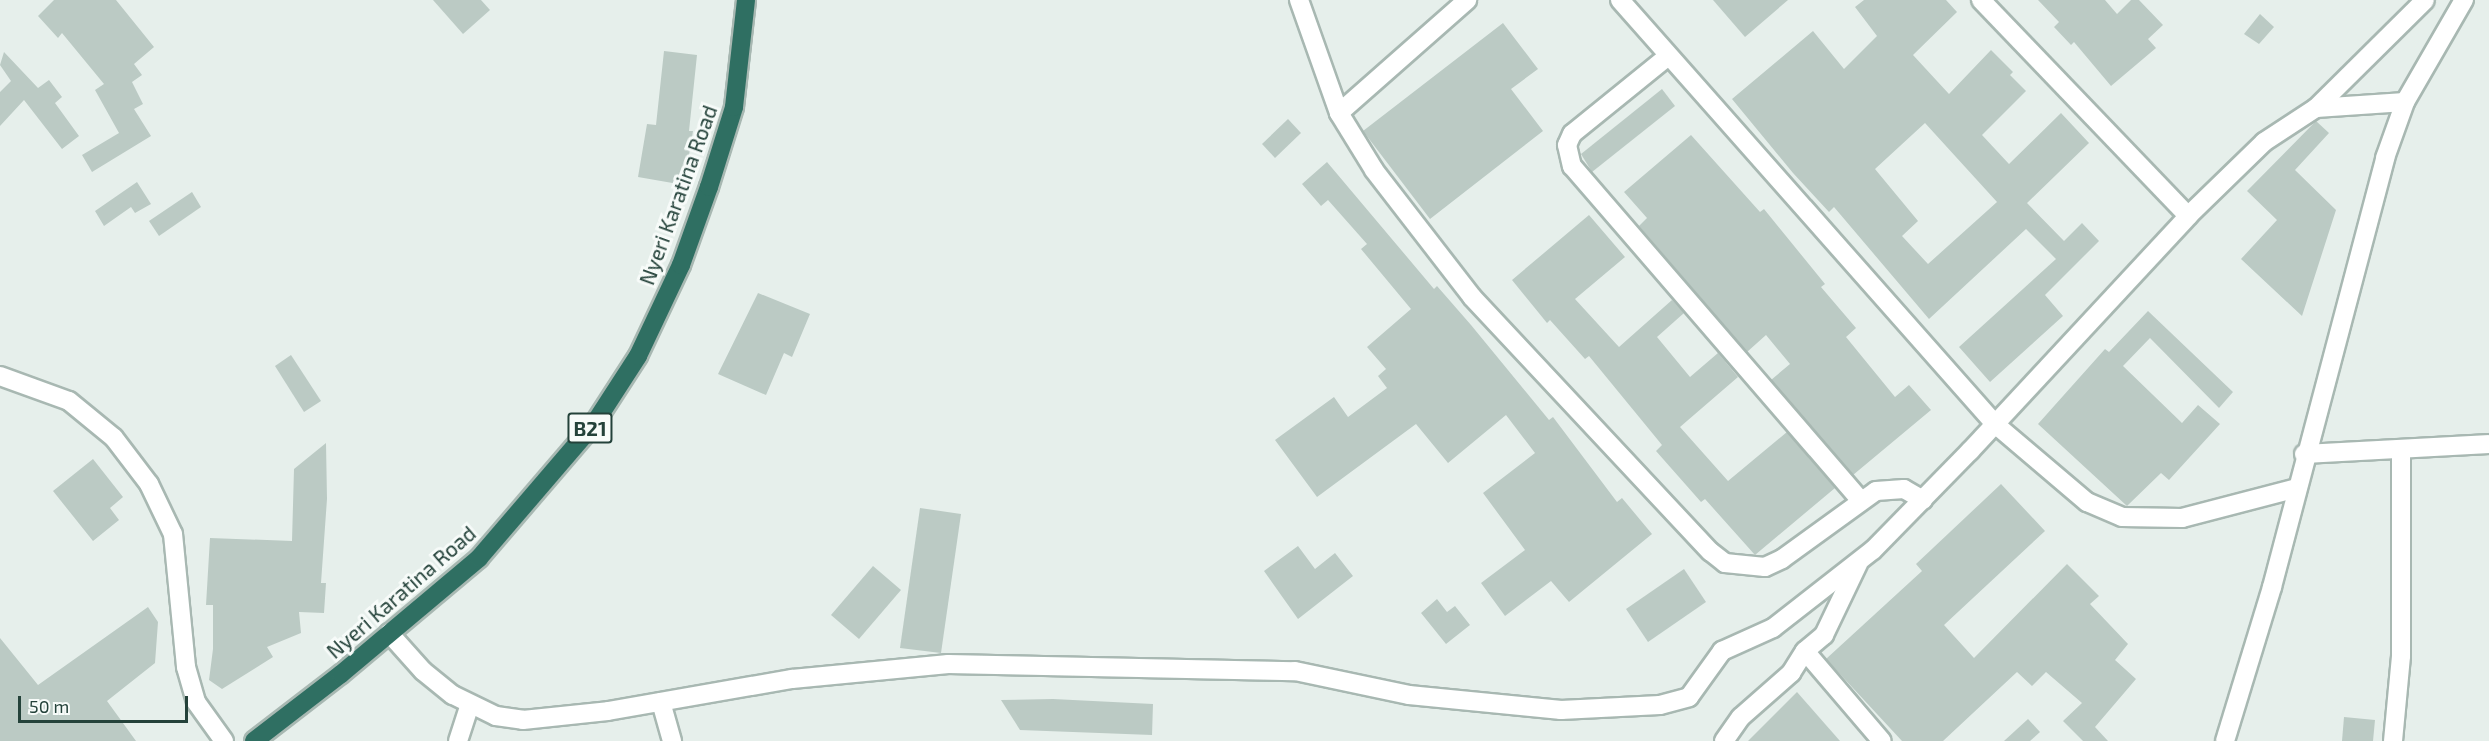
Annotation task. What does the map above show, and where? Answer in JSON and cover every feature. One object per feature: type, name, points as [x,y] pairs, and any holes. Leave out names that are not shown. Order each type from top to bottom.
[{"type":"highway","name":"Nyeri Karatina Road","points":[[254,741],[479,558],[594,424],[638,356],[681,265],[727,130],[737,84],[746,0]]},
{"type":"street","points":[[1299,0],[1339,113],[1374,170],[1472,297],[1725,563],[1753,567],[1782,559],[1860,500],[1889,488],[1904,489],[1923,500]]},
{"type":"street","points":[[1339,113],[1467,0]]},
{"type":"street","points":[[1620,0],[1666,57],[1995,424],[2059,482],[2102,511],[2122,517],[2182,518],[2297,488]]},
{"type":"street","points":[[1981,0],[2188,216]]},
{"type":"street","points":[[389,633],[423,671],[470,705],[496,716],[523,720],[661,702],[792,679],[948,664],[1295,671],[1409,695],[1552,709],[1660,705],[1689,697],[1722,651],[1773,628],[1860,560],[1923,500],[2243,160],[2316,108],[2425,0]]},
{"type":"street","points":[[2225,741],[2272,587],[2304,454],[2385,158],[2405,102],[2464,0]]},
{"type":"street","points":[[1666,57],[1572,134],[1567,145],[1572,166],[1860,500]]},
{"type":"street","points":[[2316,108],[2405,102]]},
{"type":"street","points":[[0,376],[69,401],[114,438],[149,484],[173,534],[186,667],[194,693],[224,741]]},
{"type":"street","points":[[2304,454],[2401,452],[2489,444]]},
{"type":"street","points":[[2394,741],[2401,656],[2401,452]]},
{"type":"street","points":[[1724,741],[1741,717],[1791,673],[1805,651],[1824,635],[1860,560]]},
{"type":"street","points":[[1805,651],[1882,741]]},
{"type":"street","points":[[661,702],[672,741]]},
{"type":"street","points":[[458,741],[470,705]]},
{"type":"building","points":[[54,0],[116,0],[154,47],[134,64],[142,75],[132,82],[143,104],[134,109],[151,136],[92,172],[82,155],[119,133],[95,90],[104,84],[62,33],[58,38],[38,16]]},
{"type":"building","points":[[433,0],[481,0],[490,10],[463,34]]},
{"type":"building","points":[[1713,0],[1788,0],[1745,37]]},
{"type":"building","points":[[1864,0],[1946,0],[1957,12],[1913,55],[1949,94],[1991,50],[2013,72],[2010,75],[2026,91],[1982,135],[2009,164],[2061,113],[2089,143],[2027,203],[2064,241],[2082,223],[2099,241],[2045,295],[2063,316],[1990,382],[1959,347],[2056,259],[2026,229],[1929,319],[1834,207],[1829,212],[1793,173],[1732,99],[1813,31],[1844,69],[1877,36],[1855,7]],"holes":[[[1925,123],[1997,202],[1928,264],[1902,236],[1918,221],[1875,169]]]},
{"type":"building","points":[[2038,0],[2105,0],[2117,14],[2131,0],[2139,0],[2163,25],[2148,39],[2156,48],[2111,86],[2074,42],[2071,45],[2054,27],[2059,22]]},
{"type":"building","points":[[2260,14],[2274,27],[2259,44],[2244,34]]},
{"type":"building","points":[[1503,23],[1538,69],[1511,89],[1543,131],[1430,219],[1363,131]]},
{"type":"building","points":[[664,51],[697,55],[689,131],[693,131],[684,185],[638,177],[647,124],[656,125]]},
{"type":"building","points":[[4,52],[38,88],[49,80],[62,97],[55,103],[79,136],[62,149],[24,100],[0,126],[0,92],[11,81],[0,65]]},
{"type":"building","points":[[1662,89],[1675,106],[1592,172],[1581,154]]},
{"type":"building","points":[[1288,119],[1301,133],[1275,158],[1262,144]]},
{"type":"building","points":[[2316,121],[2329,133],[2295,170],[2336,210],[2302,316],[2241,259],[2277,220],[2247,191]]},
{"type":"building","points":[[1691,135],[1760,212],[1764,209],[1825,284],[1821,287],[1856,328],[1846,337],[1895,397],[1909,385],[1931,410],[1853,475],[1771,380],[1790,364],[1766,335],[1747,352],[1639,226],[1647,218],[1624,192]]},
{"type":"building","points":[[1327,162],[1434,289],[1437,286],[1471,325],[1549,420],[1553,417],[1617,502],[1622,498],[1652,534],[1569,602],[1551,581],[1505,616],[1481,583],[1525,550],[1483,493],[1535,453],[1506,415],[1448,463],[1416,424],[1317,497],[1275,440],[1334,397],[1348,417],[1387,388],[1378,376],[1386,369],[1367,347],[1411,309],[1361,249],[1367,244],[1328,200],[1321,206],[1302,184]]},
{"type":"building","points":[[137,182],[151,204],[135,213],[131,207],[104,226],[95,211]]},
{"type":"building","points":[[192,192],[201,207],[159,236],[149,221]]},
{"type":"building","points":[[1589,215],[1625,257],[1575,299],[1619,347],[1672,300],[1684,313],[1657,337],[1690,377],[1718,353],[1738,377],[1680,427],[1728,481],[1787,432],[1835,488],[1755,555],[1705,499],[1701,502],[1656,451],[1662,445],[1589,356],[1585,359],[1550,320],[1547,323],[1512,280]]},
{"type":"building","points":[[758,293],[810,314],[792,357],[784,353],[766,395],[718,374]]},
{"type":"building","points":[[2148,311],[2233,392],[2219,408],[2150,338],[2123,366],[2182,423],[2198,405],[2220,424],[2169,480],[2161,473],[2127,506],[2038,424],[2105,349],[2109,352]]},
{"type":"building","points":[[291,355],[321,401],[304,412],[275,366]]},
{"type":"building","points":[[326,443],[327,499],[321,583],[326,583],[324,613],[299,612],[301,633],[267,647],[273,657],[222,689],[209,680],[213,649],[213,605],[206,605],[210,538],[292,541],[294,469]]},
{"type":"building","points":[[93,459],[123,497],[110,508],[119,520],[93,541],[53,491]]},
{"type":"building","points":[[2001,484],[2045,531],[1944,625],[1974,658],[2067,564],[2099,596],[2090,604],[2128,644],[2115,660],[2136,679],[2095,727],[2108,741],[2083,741],[2063,721],[2082,703],[2046,672],[2032,686],[2017,672],[1943,741],[1902,741],[1826,659],[1922,571],[1916,564]]},
{"type":"building","points":[[920,508],[961,514],[941,653],[900,648]]},
{"type":"building","points":[[1298,546],[1315,569],[1335,553],[1353,576],[1298,619],[1264,571]]},
{"type":"building","points":[[873,566],[901,590],[859,639],[831,615]]},
{"type":"building","points":[[1684,569],[1706,602],[1648,642],[1626,609]]},
{"type":"building","points":[[1437,599],[1447,612],[1455,606],[1470,625],[1446,644],[1421,613]]},
{"type":"building","points":[[148,607],[158,622],[155,663],[107,701],[136,741],[0,741],[0,638],[38,685]]},
{"type":"building","points":[[1797,692],[1840,741],[1748,741]]},
{"type":"building","points":[[1053,699],[1153,704],[1152,735],[1020,730],[1001,700]]},
{"type":"building","points":[[2344,717],[2375,720],[2373,741],[2342,741]]},
{"type":"building","points":[[2028,719],[2040,732],[2030,741],[2004,741]]}]
